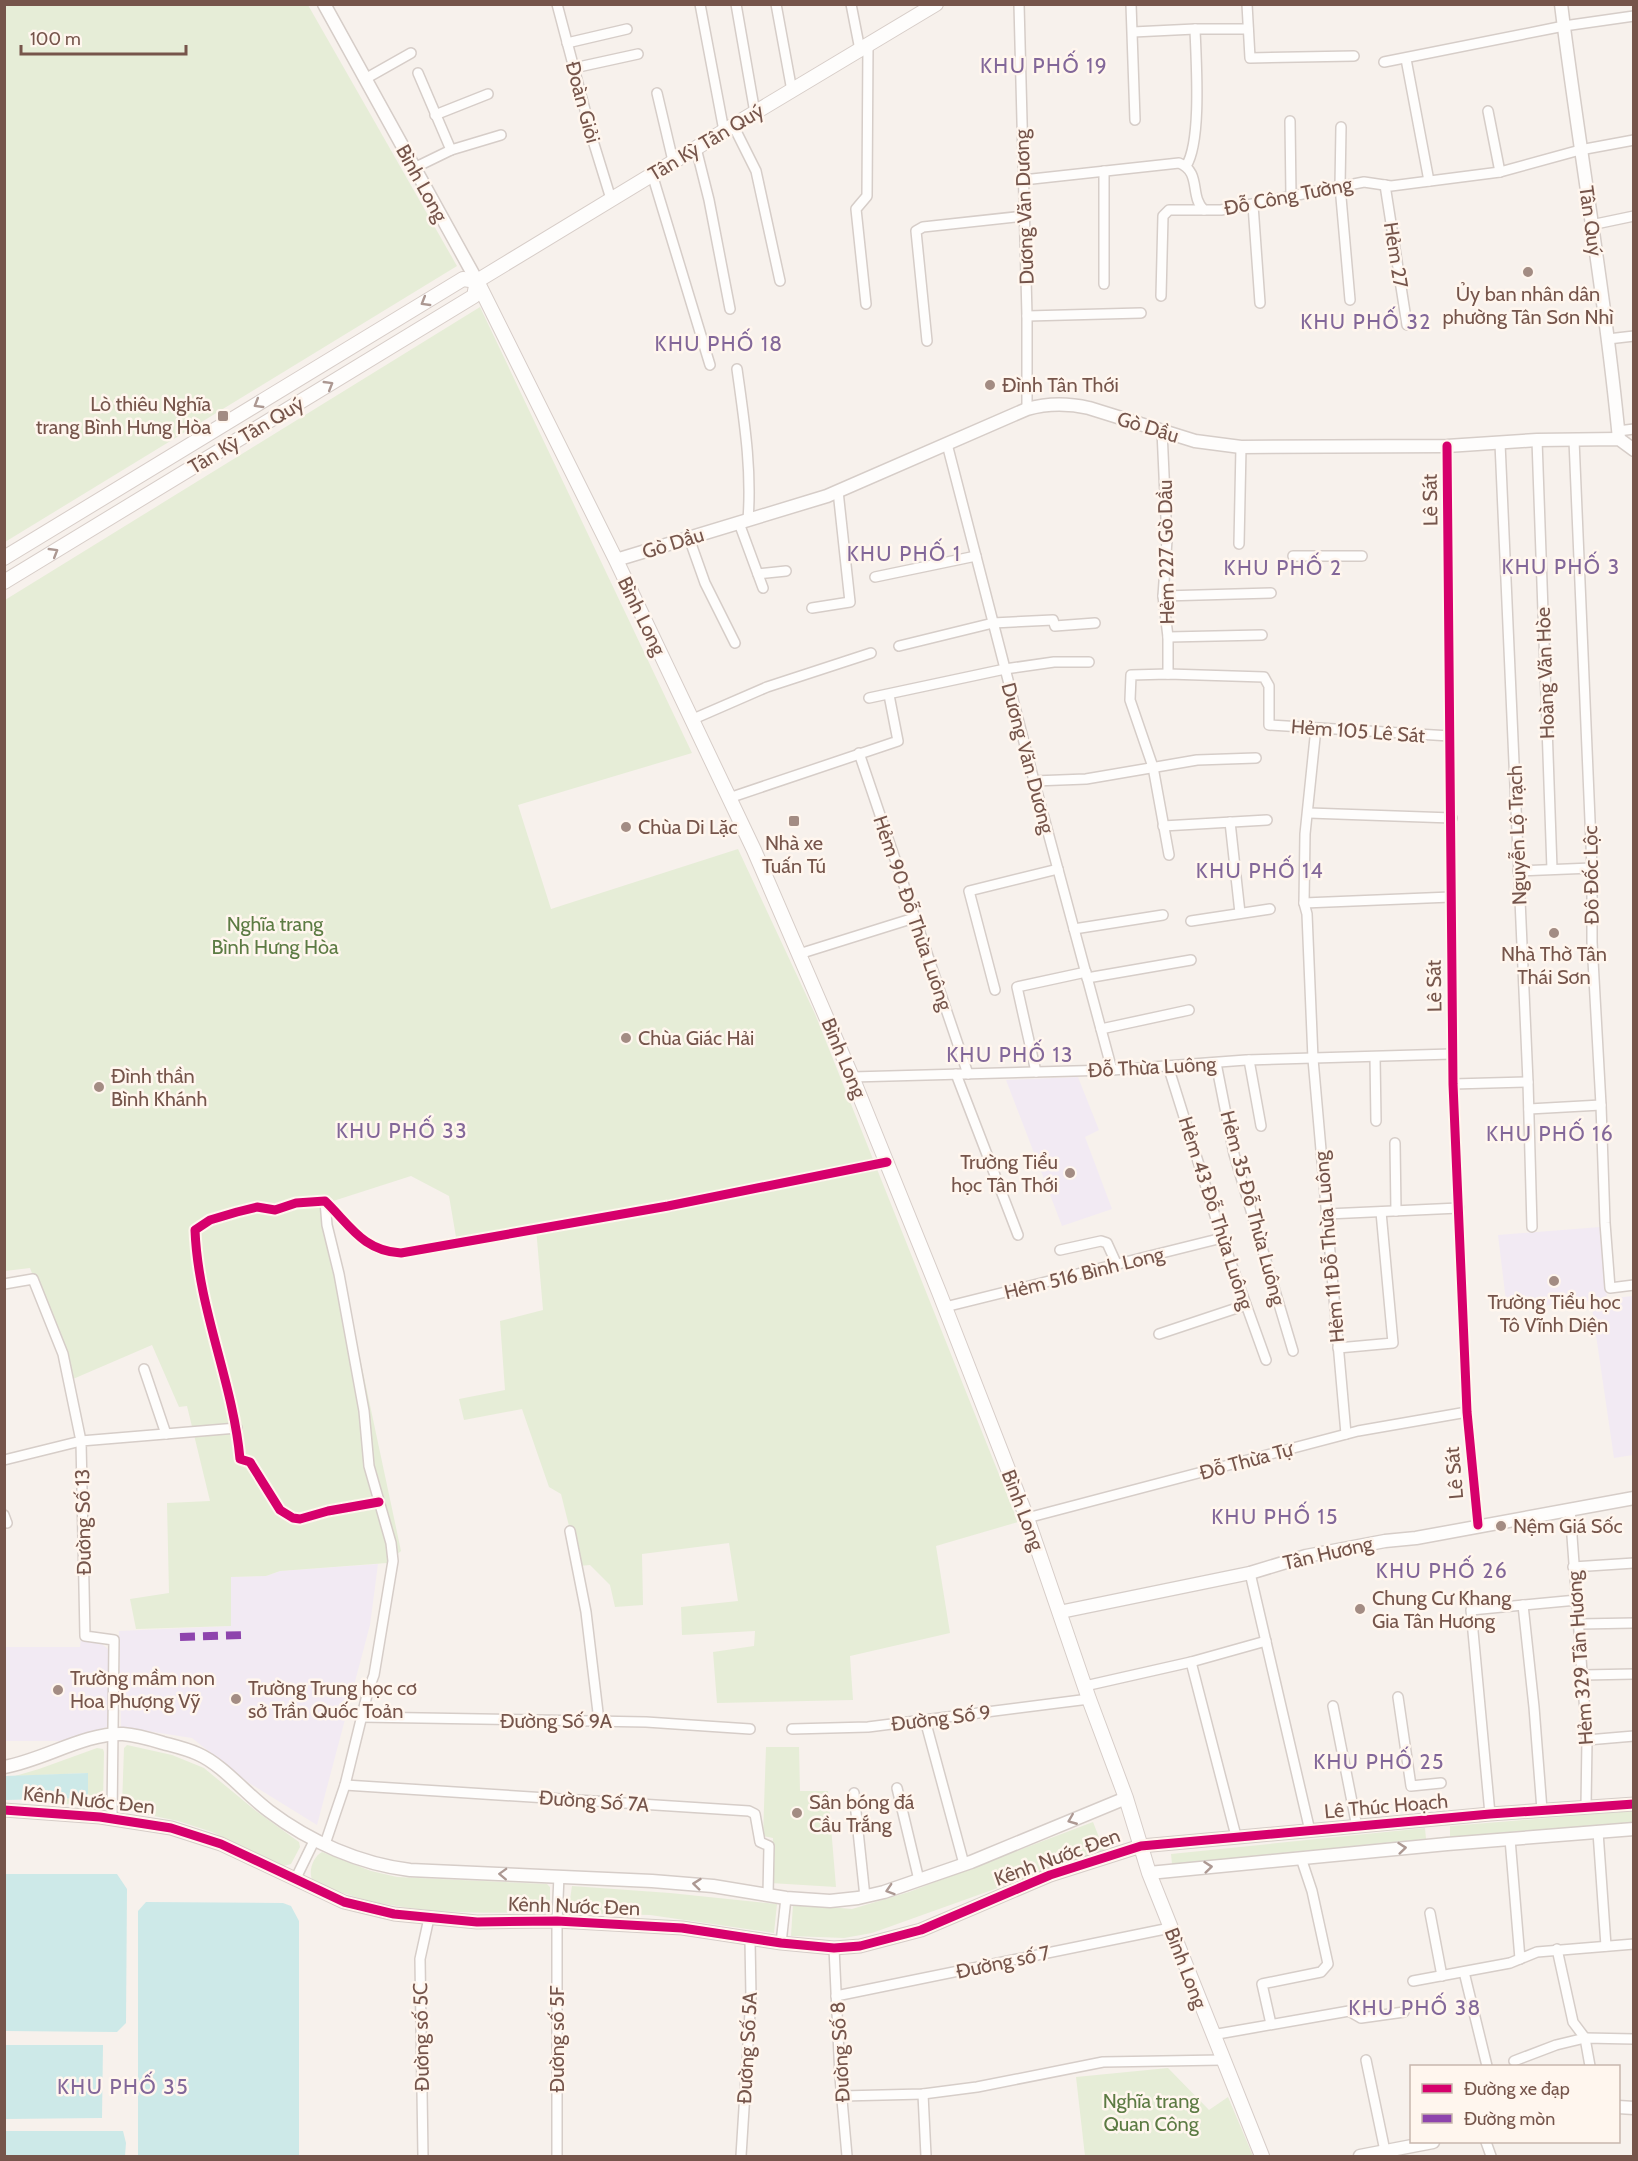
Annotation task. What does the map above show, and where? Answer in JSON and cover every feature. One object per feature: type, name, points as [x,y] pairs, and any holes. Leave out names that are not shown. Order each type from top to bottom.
[{"type":"main road","name":"Tân Kỳ Tân Quý","points":[[4,558],[463,279],[477,281],[936,4]]},
{"type":"main road","name":"Tân Kỳ Tân Quý","points":[[4,582],[474,296],[477,281]]},
{"type":"main road","name":"Bình Long","points":[[477,281],[615,560],[754,850],[852,1077],[1027,1518],[1126,1798],[1149,1873],[1262,2157]]},
{"type":"street","name":"Bình Long","points":[[324,4],[477,281]]},
{"type":"street","name":"Đoàn Giỏi","points":[[557,4],[611,199]]},
{"type":"street","points":[[700,4],[728,128],[756,171],[780,281]]},
{"type":"street","points":[[736,4],[754,113]]},
{"type":"street","points":[[776,4],[792,91]]},
{"type":"street","points":[[852,4],[864,47],[867,196],[856,209],[866,304]]},
{"type":"street","name":"Dương Văn Dương","points":[[1019,4],[1027,316],[1027,409]]},
{"type":"street","points":[[1131,4],[1135,120]]},
{"type":"street","points":[[1247,4],[1250,58],[1354,56]]},
{"type":"street","name":"Tân Quý","points":[[1561,4],[1608,339],[1618,435]]},
{"type":"street","points":[[1384,62],[1564,26],[1634,16]]},
{"type":"street","points":[[567,43],[627,29]]},
{"type":"street","points":[[1023,180],[1179,163],[1186,166],[1192,156],[1194,132],[1195,29]]},
{"type":"street","points":[[1133,32],[1248,29]]},
{"type":"street","points":[[365,79],[411,53]]},
{"type":"street","points":[[574,69],[638,54]]},
{"type":"street","points":[[1406,59],[1429,181]]},
{"type":"street","points":[[418,74],[451,150]]},
{"type":"street","points":[[657,93],[673,161]]},
{"type":"street","points":[[435,115],[488,94]]},
{"type":"street","points":[[1488,111],[1500,172]]},
{"type":"street","points":[[1290,121],[1291,196]]},
{"type":"street","points":[[1341,127],[1341,186],[1350,300]]},
{"type":"street","points":[[414,168],[451,150],[501,135]]},
{"type":"street","name":"Đỗ Công Tường","points":[[1186,166],[1191,172],[1199,205],[1204,210],[1221,210],[1364,182],[1385,185],[1500,172],[1580,150],[1634,140]]},
{"type":"street","points":[[696,148],[714,222],[730,309]]},
{"type":"street","points":[[1104,171],[1104,284]]},
{"type":"street","points":[[652,174],[710,365]]},
{"type":"street","name":"Hẻm 27","points":[[1385,185],[1407,325]]},
{"type":"street","points":[[1253,205],[1260,303]]},
{"type":"street","points":[[1161,296],[1163,216],[1169,210],[1204,210]]},
{"type":"street","points":[[927,341],[916,231],[923,227],[1024,216]]},
{"type":"street","points":[[1592,225],[1634,216]]},
{"type":"street","points":[[1027,316],[1141,313]]},
{"type":"street","points":[[1608,339],[1634,336]]},
{"type":"street","points":[[737,369],[750,485],[743,521],[764,588]]},
{"type":"street","name":"Gò Dầu","points":[[615,560],[838,491],[1027,409],[1051,404],[1076,405],[1195,441],[1241,447],[1447,446],[1575,440],[1618,435]]},
{"type":"street","points":[[1634,429],[1618,435],[1634,450]]},
{"type":"street","name":"Hẻm 227 Gò Dầu","points":[[1162,431],[1167,540],[1163,596],[1168,637],[1168,674]]},
{"type":"street","name":"Hoàng Văn Hòe","points":[[1537,440],[1552,869]]},
{"type":"street","name":"Đô Đốc Lộc","points":[[1575,440],[1592,868],[1592,942],[1605,1223],[1610,1288],[1634,1285]]},
{"type":"street","name":"Nguyễn Lộ Trạch","points":[[1500,443],[1528,1082],[1532,1227]]},
{"type":"street","name":"Dương Văn Dương","points":[[947,444],[1112,1070]]},
{"type":"street","name":"Lê Sát","points":[[1447,446],[1452,818],[1452,1054],[1467,1412],[1478,1525]]},
{"type":"street","points":[[1239,544],[1241,447]]},
{"type":"street","points":[[812,608],[849,602],[838,491]]},
{"type":"street","points":[[689,538],[705,583],[735,643]]},
{"type":"street","points":[[875,577],[976,556]]},
{"type":"street","points":[[1293,556],[1362,556]]},
{"type":"street","points":[[758,574],[786,571]]},
{"type":"street","points":[[1163,596],[1271,593]]},
{"type":"street","points":[[899,646],[993,623],[1053,620],[1055,626],[1095,623]]},
{"type":"street","points":[[1168,637],[1262,635]]},
{"type":"street","points":[[691,720],[767,687],[871,653]]},
{"type":"street","points":[[869,698],[1005,669],[1054,662],[1089,662]]},
{"type":"street","points":[[1168,674],[1131,675],[1130,699],[1153,767],[1168,855]]},
{"type":"street","name":"Hẻm 105 Lê Sát","points":[[1168,674],[1264,677],[1269,686],[1269,725],[1450,736]]},
{"type":"street","points":[[729,798],[898,741],[889,695]]},
{"type":"street","name":"Hẻm 11 Đỗ Thừa Luông","points":[[1316,728],[1309,813],[1305,834],[1304,903],[1307,914],[1313,1059],[1346,1434]]},
{"type":"street","name":"Hẻm 90 Đỗ Thừa Luông","points":[[859,753],[968,1074]]},
{"type":"street","points":[[1034,781],[1086,779],[1197,760],[1256,758]]},
{"type":"street","points":[[1309,813],[1452,818]]},
{"type":"street","points":[[1163,826],[1267,820]]},
{"type":"street","points":[[1230,822],[1240,913]]},
{"type":"street","points":[[1518,871],[1592,868]]},
{"type":"street","points":[[994,990],[969,891],[1058,869]]},
{"type":"street","points":[[1304,903],[1451,897]]},
{"type":"street","points":[[1191,921],[1270,909]]},
{"type":"street","points":[[1074,929],[1163,915]]},
{"type":"street","points":[[799,954],[914,918]]},
{"type":"street","points":[[1036,1072],[1017,987],[1191,960]]},
{"type":"street","points":[[1101,1029],[1189,1010]]},
{"type":"street","name":"Đỗ Thừa Luông","points":[[852,1077],[1112,1070],[1249,1060],[1452,1054]]},
{"type":"street","points":[[1375,1057],[1376,1120]]},
{"type":"street","points":[[1249,1060],[1261,1126]]},
{"type":"street","name":"Hẻm 35 Đỗ Thừa Luông","points":[[1216,1064],[1234,1154],[1293,1351]]},
{"type":"street","name":"Hẻm 43 Đỗ Thừa Luông","points":[[1168,1066],[1222,1238],[1266,1360]]},
{"type":"street","points":[[956,1074],[1018,1235]]},
{"type":"street","points":[[1453,1084],[1528,1082]]},
{"type":"street","points":[[1529,1109],[1601,1105]]},
{"type":"street","points":[[1395,1143],[1396,1211]]},
{"type":"street","points":[[326,1201],[365,1242],[379,1249],[401,1253],[668,1206],[887,1162]]},
{"type":"street","points":[[326,1201],[296,1203],[275,1210],[256,1208],[210,1220],[195,1230],[196,1251],[208,1316],[237,1428],[240,1459],[250,1462],[280,1510],[287,1515],[300,1519],[328,1511],[379,1502]]},
{"type":"street","points":[[295,1880],[320,1842],[345,1785],[374,1675],[393,1561],[391,1543],[369,1466],[364,1411],[339,1274],[327,1225],[326,1201]]},
{"type":"street","points":[[1327,1214],[1459,1208]]},
{"type":"street","points":[[1338,1348],[1393,1343],[1381,1212]]},
{"type":"street","name":"Hẻm 516 Bình Long","points":[[945,1307],[1222,1238]]},
{"type":"street","points":[[1060,1250],[1101,1241],[1107,1243],[1117,1264]]},
{"type":"street","points":[[4,1284],[33,1279],[63,1354],[81,1441],[4,1460]]},
{"type":"street","points":[[1159,1334],[1246,1305]]},
{"type":"street","points":[[144,1369],[166,1434]]},
{"type":"street","name":"Đỗ Thừa Tự","points":[[1027,1518],[1346,1434],[1467,1412]]},
{"type":"street","name":"Đường Số 13","points":[[114,1735],[114,1640],[85,1636],[81,1441],[237,1428]]},
{"type":"street","name":"Tân Hương","points":[[1060,1612],[1250,1573],[1306,1556],[1634,1498]]},
{"type":"street","name":"Hẻm 329 Tân Hương","points":[[1570,1509],[1587,1740],[1586,1807]]},
{"type":"street","points":[[570,1531],[586,1612],[599,1721]]},
{"type":"street","points":[[1573,1567],[1634,1563]]},
{"type":"street","points":[[1250,1573],[1310,1831]]},
{"type":"street","points":[[1490,1815],[1471,1610],[1577,1600]]},
{"type":"street","points":[[1523,1605],[1542,1810]]},
{"type":"street","points":[[1579,1624],[1634,1623]]},
{"type":"street","name":"Đường Số 9","points":[[792,1729],[868,1727],[925,1720],[1087,1693],[1266,1641]]},
{"type":"street","points":[[1191,1662],[1236,1836]]},
{"type":"street","points":[[1583,1675],[1634,1674]]},
{"type":"street","points":[[1398,1697],[1411,1786],[1441,1783]]},
{"type":"street","points":[[1334,1706],[1357,1827]]},
{"type":"street","name":"Đường Số 9A","points":[[362,1717],[657,1722],[750,1729]]},
{"type":"street","points":[[925,1720],[964,1864]]},
{"type":"street","points":[[112,1818],[114,1735]]},
{"type":"street","name":"Kênh Nước Đen","points":[[4,1767],[90,1740],[114,1735],[142,1737],[198,1754],[268,1810],[320,1842],[363,1860],[398,1868],[703,1885],[786,1898],[830,1901],[865,1897],[920,1880],[1126,1798]]},
{"type":"street","points":[[1587,1740],[1634,1736]]},
{"type":"street","name":"Đường Số 7A","points":[[345,1785],[749,1811],[755,1814],[760,1842],[770,1848],[768,1895]]},
{"type":"street","points":[[897,1788],[920,1880]]},
{"type":"street","points":[[854,1792],[865,1897]]},
{"type":"street","name":"Lê Thúc Hoạch","points":[[1141,1846],[1236,1836],[1634,1804]]},
{"type":"street","name":"Kênh Nước Đen","points":[[4,1810],[112,1818],[171,1828],[207,1839],[356,1906],[380,1911],[429,1918],[495,1922],[557,1921],[682,1928],[750,1939],[834,1948],[860,1946],[921,1930],[1050,1875],[1141,1846]]},
{"type":"street","points":[[1149,1873],[1634,1829]]},
{"type":"street","points":[[1598,1832],[1606,1946]]},
{"type":"street","points":[[1510,1839],[1520,1959]]},
{"type":"street","points":[[1270,2024],[1262,1984],[1321,1972],[1328,1965],[1312,1892],[1300,1858]]},
{"type":"street","name":"Đường số 5F","points":[[558,2157],[557,1921],[559,1876]]},
{"type":"street","points":[[781,1943],[786,1898]]},
{"type":"street","points":[[1430,1913],[1442,1976]]},
{"type":"street","name":"Đường số 5C","points":[[423,2157],[420,1959],[429,1918]]},
{"type":"street","name":"Đường số 7","points":[[836,1996],[1170,1928]]},
{"type":"street","name":"Đường Số 5A","points":[[741,2157],[751,1997],[750,1939]]},
{"type":"street","points":[[1413,1981],[1510,1963],[1537,1952],[1634,1944]]},
{"type":"street","name":"Đường Số 8","points":[[834,1948],[847,2157]]},
{"type":"street","points":[[1557,1949],[1573,2022],[1585,2038],[1590,2065]]},
{"type":"street","points":[[1464,1972],[1487,2065]]},
{"type":"street","points":[[1212,2035],[1349,2011],[1361,2018],[1404,2012]]},
{"type":"street","points":[[1514,2061],[1556,2045],[1585,2038],[1634,2038]]},
{"type":"street","points":[[842,2096],[922,2094],[1018,2080],[1103,2062],[1222,2060]]},
{"type":"street","points":[[1366,2060],[1385,2151]]},
{"type":"street","points":[[922,2094],[926,2157]]},
{"type":"street","points":[[1360,2157],[1429,2143]]},
{"type":"shaded area","name":"Trường Tiểu học Tân Thới","points":[[1078,1077],[1099,1130],[1085,1137],[1112,1209],[1062,1226],[1006,1080]]},
{"type":"shaded area","name":"Trường Tiểu học Tô Vĩnh Diện","points":[[1600,1227],[1607,1299],[1633,1296],[1633,1455],[1614,1458],[1591,1301],[1507,1309],[1498,1235]]},
{"type":"shaded area","name":"Trường Trung học cơ sở Trần Quốc Toản","points":[[378,1564],[370,1625],[317,1825],[249,1783],[192,1738],[121,1727],[119,1631],[231,1626],[231,1577],[266,1576],[280,1571]]},
{"type":"shaded area","name":"Trường mầm non Hoa Phượng Vỹ","points":[[81,1639],[99,1642],[111,1654],[110,1726],[60,1741],[5,1741],[5,1647],[80,1647]]},
{"type":"green space","points":[[5,4],[308,5],[457,266],[5,542]]},
{"type":"green space","name":"Nghĩa trang Bình Hưng Hòa","points":[[480,307],[692,753],[518,805],[551,909],[738,849],[815,1014],[1018,1522],[936,1546],[950,1633],[850,1656],[853,1700],[717,1703],[713,1652],[754,1646],[755,1631],[682,1635],[681,1607],[738,1601],[729,1543],[642,1554],[643,1605],[615,1607],[610,1585],[590,1565],[579,1566],[561,1494],[549,1487],[522,1409],[464,1420],[459,1399],[505,1390],[500,1321],[543,1310],[536,1228],[456,1237],[449,1196],[411,1176],[327,1203],[401,1551],[387,1563],[280,1571],[266,1576],[231,1577],[231,1626],[136,1629],[130,1599],[169,1593],[167,1503],[210,1501],[187,1406],[179,1407],[152,1345],[73,1379],[30,1268],[5,1271],[5,600]]},
{"type":"green space","points":[[127,1745],[172,1755],[204,1768],[256,1811],[299,1842],[300,1847],[291,1864],[284,1866],[212,1832],[178,1821],[125,1810],[122,1806],[124,1748]]},
{"type":"green space","name":"Sân bóng đá Cầu Trắng","points":[[766,1747],[799,1747],[800,1791],[828,1791],[836,1887],[770,1883],[773,1838],[763,1836]]},
{"type":"green space","points":[[97,1748],[103,1749],[104,1752],[101,1807],[27,1801],[27,1799],[87,1798],[88,1773],[15,1776]]},
{"type":"green space","points":[[1633,1811],[1633,1823],[1450,1837],[1450,1826]]},
{"type":"green space","points":[[1093,1822],[1104,1850],[872,1933],[844,1938],[791,1936],[793,1904],[852,1909],[909,1892]]},
{"type":"green space","points":[[1425,1828],[1426,1839],[1172,1864],[1171,1854]]},
{"type":"green space","points":[[322,1852],[371,1871],[397,1877],[547,1884],[550,1887],[550,1907],[544,1912],[456,1912],[425,1910],[365,1900],[337,1891],[312,1879],[312,1864]]},
{"type":"green space","points":[[572,1886],[777,1904],[774,1933],[650,1915],[568,1913]]},
{"type":"green space","name":"Nghĩa trang Quan Công","points":[[1168,2068],[1209,2110],[1228,2097],[1253,2156],[1085,2156],[1076,2077]]},
{"type":"water","points":[[88,1773],[88,1798],[5,1800],[5,1776]]},
{"type":"water","points":[[5,1874],[117,1874],[127,1889],[126,2023],[117,2032],[5,2031]]},
{"type":"water","points":[[146,1902],[283,1903],[291,1906],[299,1921],[299,2156],[138,2156],[138,1911]]},
{"type":"water","points":[[5,2045],[103,2045],[102,2118],[5,2119]]},
{"type":"water","points":[[5,2131],[123,2131],[126,2143],[125,2156],[5,2156]]},
{"type":"marked path","points":[[180,1637],[245,1635]]},
{"type":"cycle path","points":[[1447,446],[1453,1084],[1467,1412],[1478,1525]]},
{"type":"cycle path","points":[[379,1502],[328,1511],[300,1519],[293,1518],[280,1510],[250,1462],[240,1459],[230,1402],[202,1288],[195,1230],[210,1220],[257,1207],[275,1210],[296,1203],[325,1201],[367,1242],[388,1251],[401,1253],[668,1206],[887,1162]]},
{"type":"cycle path","points":[[4,1810],[100,1817],[171,1828],[221,1844],[344,1902],[394,1914],[477,1922],[557,1921],[682,1928],[781,1943],[834,1948],[860,1946],[921,1930],[1050,1875],[1141,1846],[1490,1814],[1634,1804]]},
{"type":"place","name":"Ủy ban nhân dân phường Tân Sơn Nhì","points":[[1528,272]]},
{"type":"place","name":"Đình Tân Thới","points":[[990,385]]},
{"type":"place","name":"Lò thiêu Nghĩa trang Bình Hưng Hòa","points":[[223,416]]},
{"type":"place","name":"Nhà xe Tuấn Tú","points":[[794,821]]},
{"type":"place","name":"Chùa Di Lặc","points":[[626,827]]},
{"type":"place","name":"Nhà Thờ Tân Thái Sơn","points":[[1554,933]]},
{"type":"place","name":"Chùa Giác Hải","points":[[626,1038]]},
{"type":"place","name":"Đình thần Bình Khánh","points":[[99,1087]]},
{"type":"place","name":"Trường Tiểu học Tân Thới","points":[[1070,1173]]},
{"type":"place","name":"Trường Tiểu học Tô Vĩnh Diện","points":[[1554,1281]]},
{"type":"place","name":"Nệm Giá Sốc","points":[[1501,1526]]},
{"type":"place","name":"Chung Cư Khang Gia Tân Hương","points":[[1360,1609]]},
{"type":"place","name":"Trường mầm non Hoa Phượng Vỹ","points":[[58,1690]]},
{"type":"place","name":"Trường Trung học cơ sở Trần Quốc Toản","points":[[236,1699]]},
{"type":"place","name":"Sân bóng đá Cầu Trắng","points":[[797,1813]]},
{"type":"district","name":"KHU PHỐ 19","points":[[1044,65]]},
{"type":"district","name":"KHU PHỐ 32","points":[[1366,321]]},
{"type":"district","name":"KHU PHỐ 18","points":[[719,343]]},
{"type":"district","name":"KHU PHỐ 1","points":[[904,553]]},
{"type":"district","name":"KHU PHỐ 3","points":[[1561,566]]},
{"type":"district","name":"KHU PHỐ 2","points":[[1283,567]]},
{"type":"district","name":"KHU PHỐ 14","points":[[1260,870]]},
{"type":"district","name":"KHU PHỐ 13","points":[[1010,1054]]},
{"type":"district","name":"KHU PHỐ 33","points":[[402,1130]]},
{"type":"district","name":"KHU PHỐ 16","points":[[1550,1133]]},
{"type":"district","name":"KHU PHỐ 15","points":[[1275,1516]]},
{"type":"district","name":"KHU PHỐ 26","points":[[1442,1570]]},
{"type":"district","name":"KHU PHỐ 25","points":[[1379,1761]]},
{"type":"district","name":"KHU PHỐ 38","points":[[1415,2007]]},
{"type":"district","name":"KHU PHỐ 35","points":[[123,2086]]}]
